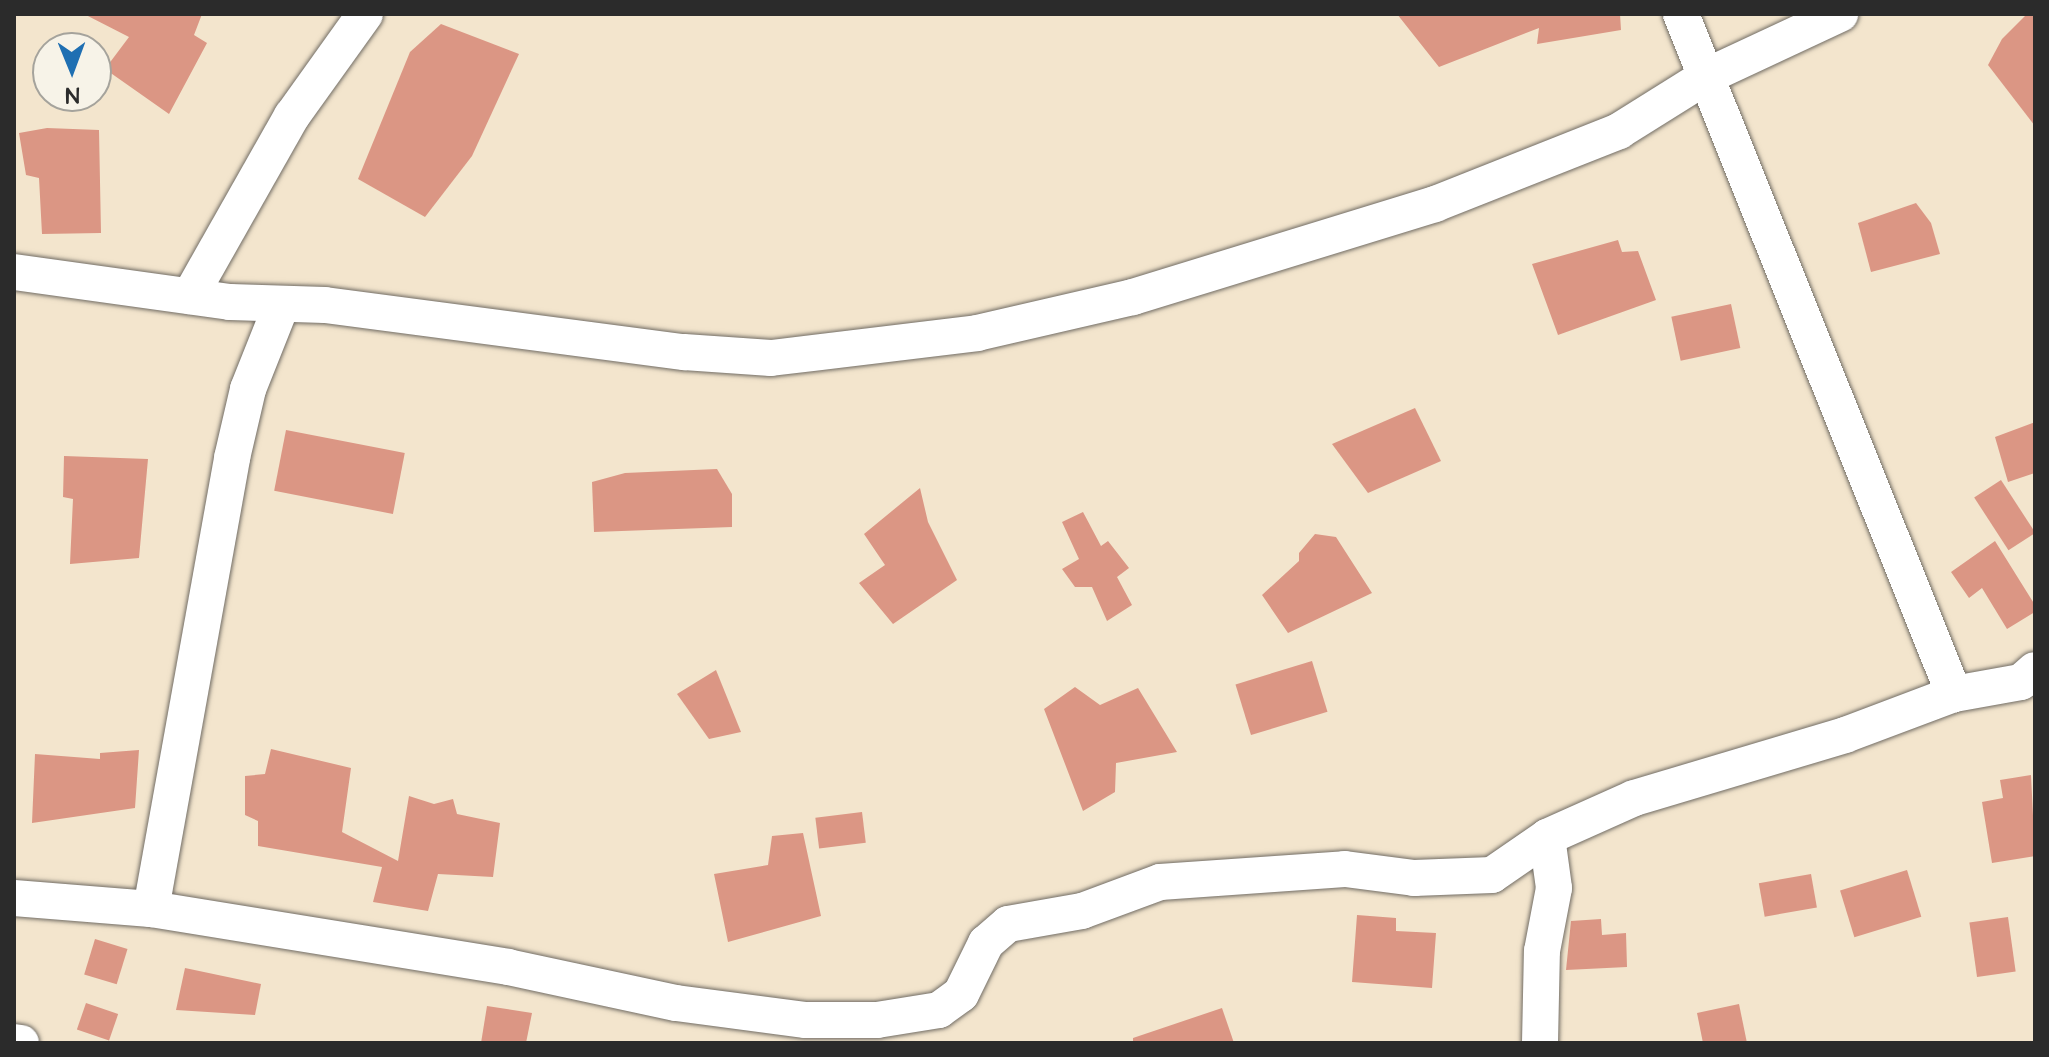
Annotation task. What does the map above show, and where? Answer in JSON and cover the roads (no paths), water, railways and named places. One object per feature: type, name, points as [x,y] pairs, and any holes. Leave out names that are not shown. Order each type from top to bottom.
[{"type":"street","points":[[190,296],[292,116],[365,14]]},
{"type":"street","points":[[1681,14],[1954,694]]},
{"type":"street","points":[[14,272],[190,296],[281,306],[325,305],[684,352],[771,358],[977,333],[1133,297],[1435,204],[1619,131],[1707,76],[1840,14]]},
{"type":"street","points":[[151,909],[232,458],[248,389],[281,306]]},
{"type":"street","points":[[14,898],[151,909],[508,967],[676,1003],[806,1020],[877,1020],[939,1010],[961,994],[986,943],[1008,924],[1082,911],[1160,882],[1345,869],[1414,878],[1492,875],[1547,837],[1634,798],[1845,735],[1954,694],[2030,687]]},
{"type":"street","points":[[1540,1043],[1542,951],[1554,888],[1547,837]]},
{"type":"street","points":[[14,1042],[21,1043]]}]
